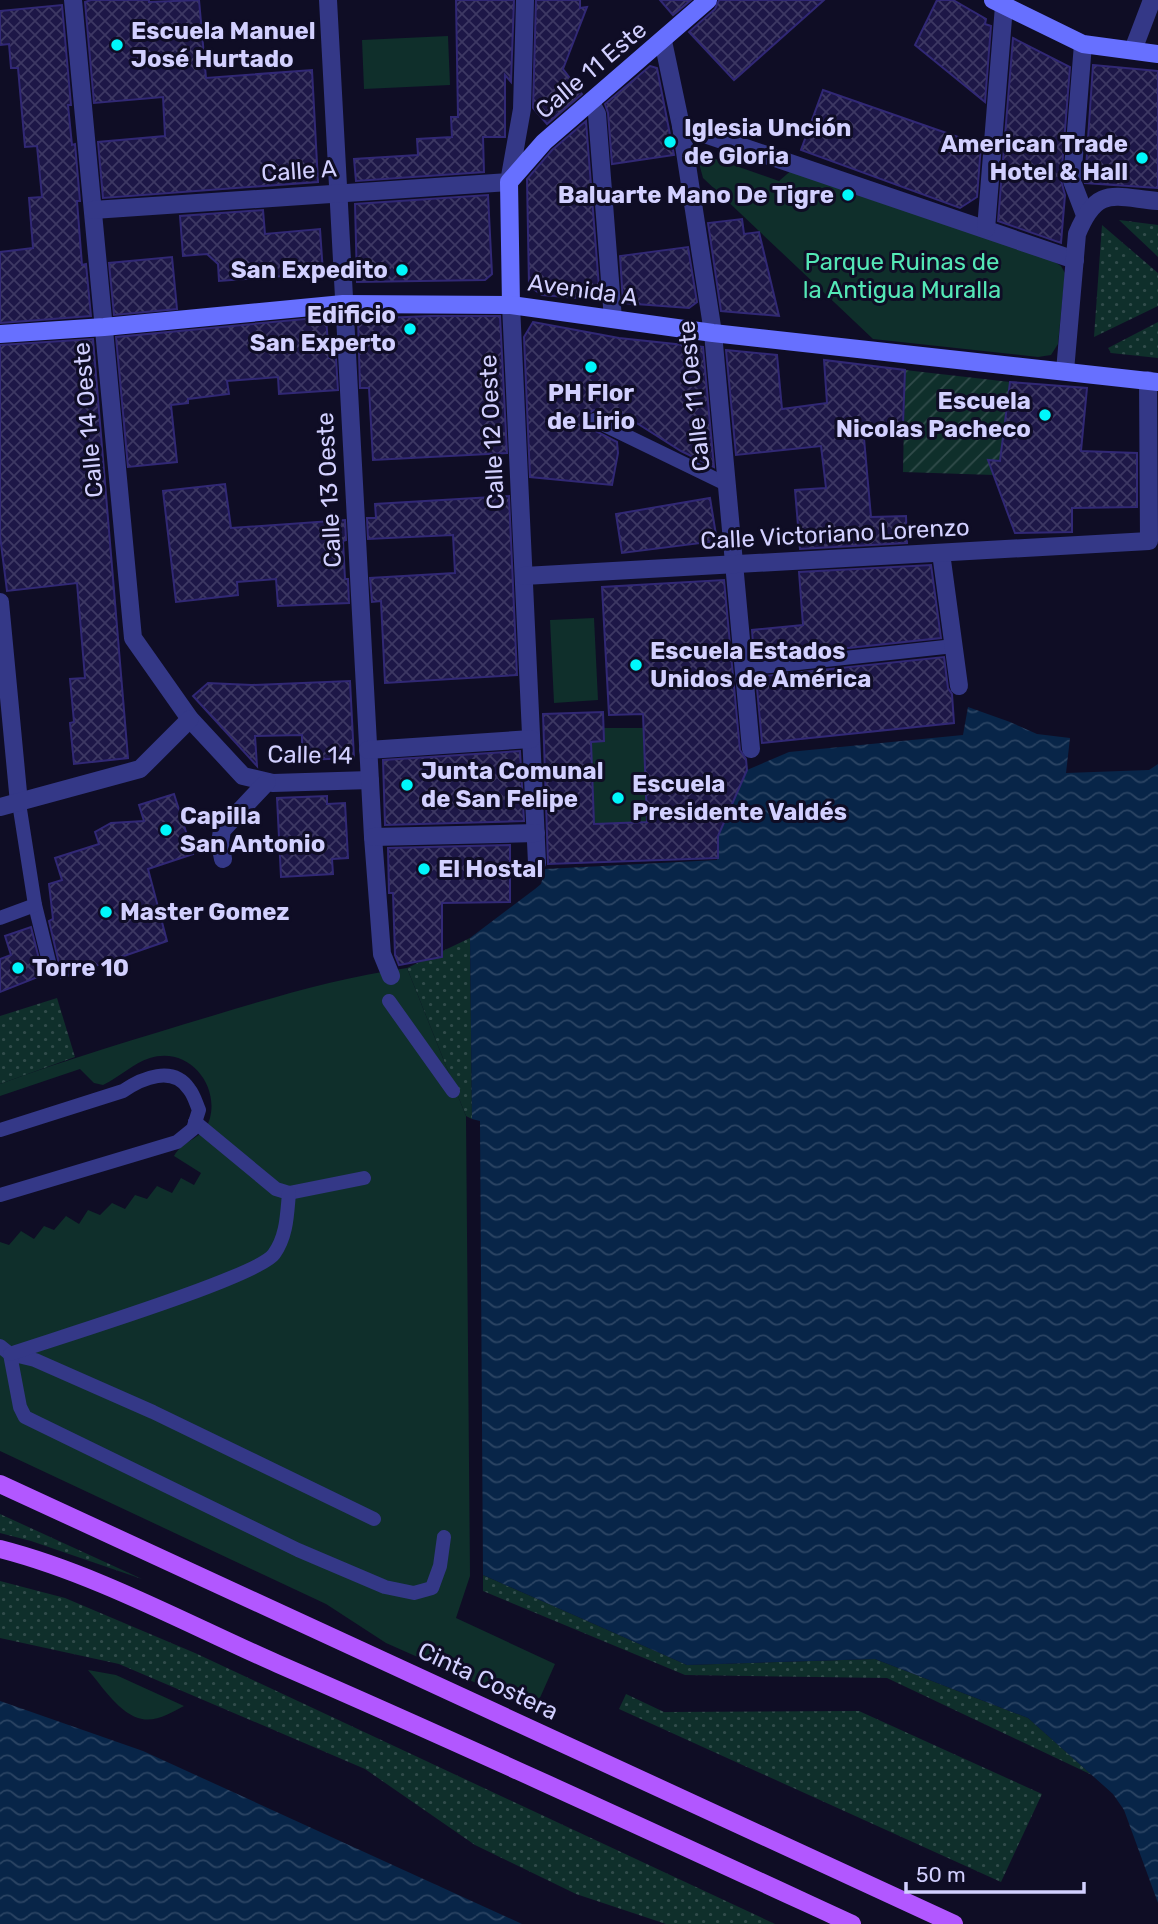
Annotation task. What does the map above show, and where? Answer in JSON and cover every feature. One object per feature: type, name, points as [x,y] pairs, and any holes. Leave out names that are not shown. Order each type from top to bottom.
[{"type":"main road","name":"Cinta Costera","points":[[0,1484],[954,1924]]},
{"type":"main road","points":[[0,1549],[30,1556],[129,1597],[487,1755],[852,1924]]},
{"type":"street","name":"Calle 14 Oeste","points":[[73,0],[133,638],[190,719]]},
{"type":"street","name":"Calle 13 Oeste","points":[[328,0],[373,837],[382,954],[391,976]]},
{"type":"street","name":"Calle 12 Oeste","points":[[525,0],[522,109],[509,182],[511,305],[537,863]]},
{"type":"street","name":"Calle 11 Este","points":[[509,182],[544,142],[708,0]]},
{"type":"street","points":[[1133,50],[1152,0]]},
{"type":"street","points":[[985,229],[998,3],[1083,44],[1158,54]]},
{"type":"street","name":"Calle 11 Oeste","points":[[663,41],[681,126],[713,333],[751,749]]},
{"type":"street","points":[[1083,44],[1072,181],[1085,215]]},
{"type":"street","points":[[591,103],[597,114],[612,319]]},
{"type":"street","points":[[681,126],[1075,260]]},
{"type":"street","name":"Calle A","points":[[93,210],[509,182]]},
{"type":"street","points":[[1065,371],[1077,234],[1085,215],[1093,204],[1104,198],[1158,201]]},
{"type":"street","name":"Avenida A","points":[[0,334],[343,304],[511,305],[713,333],[1153,381]]},
{"type":"street","name":"Calle Victoriano Lorenzo","points":[[524,576],[1149,541],[1153,381]]},
{"type":"street","points":[[942,553],[959,686]]},
{"type":"street","points":[[0,602],[19,803]]},
{"type":"street","points":[[0,807],[140,769],[190,719]]},
{"type":"street","name":"Calle 14","points":[[190,719],[243,776],[267,782],[370,780]]},
{"type":"street","points":[[368,750],[531,739]]},
{"type":"street","points":[[223,859],[220,843],[222,830],[267,782]]},
{"type":"street","points":[[373,837],[536,833]]},
{"type":"lane","points":[[594,420],[728,485]]},
{"type":"lane","points":[[744,668],[954,646]]},
{"type":"lane","points":[[19,803],[35,905],[51,971]]},
{"type":"lane","points":[[0,918],[35,905]]},
{"type":"lane","points":[[389,1001],[453,1091]]},
{"type":"lane","points":[[0,1129],[123,1091],[137,1081],[159,1075],[175,1077],[189,1088],[199,1110],[193,1129],[177,1142],[0,1195]]},
{"type":"lane","points":[[195,1122],[276,1188],[289,1193],[364,1178]]},
{"type":"lane","points":[[5,1350],[197,1290],[256,1268],[273,1256],[285,1233],[289,1193]]},
{"type":"lane","points":[[5,1350],[35,1360],[153,1412],[374,1519]]},
{"type":"lane","points":[[5,1350],[25,1417],[323,1560],[386,1587],[414,1593],[432,1588],[440,1566],[444,1537]]},
{"type":"green space","points":[[448,36],[450,85],[364,89],[362,40]]},
{"type":"green space","name":"Parque Ruinas de la Antigua Muralla","points":[[696,152],[779,181],[794,168],[1053,261],[1061,266],[1065,273],[1058,344],[1051,355],[1038,357],[873,339],[703,178]]},
{"type":"green space","points":[[1119,220],[1158,225],[1158,257],[1154,253]]},
{"type":"green space","points":[[1102,225],[1158,273],[1158,306],[1094,337]]},
{"type":"green space","points":[[1158,322],[1158,358],[1111,353],[1108,348]]},
{"type":"green space","points":[[905,370],[1010,382],[1000,461],[989,461],[994,475],[903,472]]},
{"type":"green space","points":[[594,618],[598,700],[554,703],[550,620]]},
{"type":"green space","points":[[603,728],[643,728],[647,822],[594,824],[591,742],[604,741]]},
{"type":"green space","points":[[470,938],[472,1119],[466,1116],[407,968]]},
{"type":"green space","points":[[407,968],[466,1116],[470,1576],[456,1618],[555,1664],[535,1709],[386,1643],[326,1604],[0,1451],[0,1242],[9,1245],[21,1231],[34,1239],[44,1226],[54,1230],[66,1216],[79,1224],[88,1210],[100,1215],[112,1203],[125,1209],[135,1195],[147,1199],[157,1186],[172,1193],[181,1178],[194,1185],[201,1173],[174,1156],[203,1131],[210,1118],[211,1105],[209,1092],[197,1070],[176,1057],[163,1056],[144,1060],[103,1085],[94,1083],[80,1069],[0,1096],[0,1084],[53,1065],[262,1001],[334,982]]},
{"type":"green space","points":[[57,998],[75,1057],[0,1084],[0,1016]]},
{"type":"green space","points":[[0,1514],[142,1579],[0,1533]]},
{"type":"green space","points":[[483,1575],[687,1665],[875,1659],[1028,1718],[1092,1775],[887,1678],[685,1675],[483,1591]]},
{"type":"green space","points":[[0,1581],[65,1598],[195,1653],[775,1924],[666,1924],[576,1894],[475,1845],[365,1769],[119,1664],[0,1638]]},
{"type":"green space","points":[[88,1670],[116,1675],[184,1706],[153,1719],[134,1716],[112,1699]]},
{"type":"green space","points":[[626,1694],[664,1712],[859,1711],[1042,1794],[1001,1882],[619,1709]]},
{"type":"water","points":[[968,707],[1037,734],[1070,738],[1066,773],[1149,770],[1158,764],[1158,1903],[1124,1810],[1113,1794],[1028,1718],[875,1659],[687,1665],[483,1575],[480,1121],[472,1119],[470,938],[541,884],[545,869],[717,860],[718,836],[747,770],[789,752],[963,735]]},
{"type":"water","points":[[0,1701],[143,1751],[522,1924],[0,1924]]},
{"type":"building","points":[[199,0],[206,78],[312,70],[318,182],[103,198],[98,142],[165,136],[163,97],[94,103],[85,2]]},
{"type":"building","points":[[456,0],[514,0],[511,82],[505,75],[505,137],[483,137],[484,172],[356,181],[354,159],[418,155],[417,139],[452,137],[451,117],[458,117]]},
{"type":"building","points":[[536,0],[580,0],[580,8],[587,7],[563,69],[582,94],[547,124],[533,108]]},
{"type":"building","points":[[660,0],[691,0],[673,15]]},
{"type":"building","points":[[719,0],[824,0],[734,80],[689,32],[715,9]]},
{"type":"building","points":[[937,0],[953,0],[986,19],[985,24],[991,26],[985,102],[915,45]]},
{"type":"building","points":[[62,5],[71,105],[68,105],[72,145],[75,144],[80,201],[77,201],[82,265],[86,264],[91,316],[0,323],[0,252],[33,248],[29,198],[42,197],[37,146],[25,147],[18,68],[11,68],[9,44],[0,45],[0,11]]},
{"type":"building","points":[[1013,38],[1070,67],[1061,180],[1065,195],[1061,243],[998,221]]},
{"type":"building","points":[[1093,65],[1158,71],[1158,188],[1085,183]]},
{"type":"building","points":[[650,66],[657,68],[674,155],[612,164],[605,104]]},
{"type":"building","points":[[823,90],[981,145],[977,197],[960,208],[801,150]]},
{"type":"building","points":[[586,121],[600,300],[542,295],[529,286],[527,179],[552,150]]},
{"type":"building","points":[[488,195],[492,274],[485,280],[357,282],[355,204]]},
{"type":"building","points":[[263,210],[265,234],[320,229],[323,273],[219,281],[218,264],[207,254],[183,256],[180,216]]},
{"type":"building","points":[[742,219],[744,234],[759,232],[779,316],[721,311],[708,223]]},
{"type":"building","points":[[688,247],[697,302],[689,308],[623,303],[620,256]]},
{"type":"building","points":[[172,257],[177,309],[114,315],[109,263]]},
{"type":"building","points":[[500,316],[507,453],[373,460],[369,388],[360,388],[358,319]]},
{"type":"building","points":[[326,317],[329,358],[336,358],[338,390],[279,394],[278,377],[227,381],[229,394],[188,399],[188,403],[171,405],[177,462],[128,467],[116,337]]},
{"type":"building","points":[[533,322],[619,338],[703,347],[714,467],[681,451],[616,410],[616,420],[594,410],[585,416],[586,426],[617,442],[618,453],[612,485],[530,477],[524,337]]},
{"type":"building","points":[[93,339],[128,758],[74,764],[70,679],[85,678],[77,583],[7,591],[0,536],[0,345]]},
{"type":"building","points":[[726,350],[777,355],[782,409],[827,403],[824,360],[905,370],[903,425],[863,427],[871,517],[906,516],[907,543],[800,549],[795,490],[826,488],[821,446],[736,455]]},
{"type":"building","points":[[1010,382],[1087,388],[1081,451],[1137,453],[1137,507],[1072,508],[1072,532],[1015,533],[988,460],[1000,461]]},
{"type":"building","points":[[225,484],[231,528],[345,520],[346,540],[343,541],[349,603],[278,606],[276,579],[237,582],[238,595],[176,602],[163,491]]},
{"type":"building","points":[[509,496],[517,675],[385,683],[381,601],[372,602],[370,578],[455,573],[453,535],[368,539],[367,518],[376,518],[375,504]]},
{"type":"building","points":[[710,498],[717,541],[622,553],[616,514]]},
{"type":"building","points":[[931,565],[941,638],[754,658],[752,630],[803,625],[799,572]]},
{"type":"building","points":[[724,580],[740,750],[746,759],[747,770],[718,836],[718,858],[548,864],[543,714],[603,712],[604,741],[591,742],[594,824],[647,822],[643,714],[609,715],[602,587]]},
{"type":"building","points":[[944,657],[948,688],[952,694],[954,723],[762,743],[756,677]]},
{"type":"building","points":[[350,681],[354,758],[302,760],[302,735],[255,736],[257,766],[193,696],[208,683],[252,685]]},
{"type":"building","name":"Junta Comunal de San Felipe","points":[[520,751],[524,821],[385,825],[383,760]]},
{"type":"building","name":"Master Gomez","points":[[174,794],[193,854],[148,869],[167,941],[61,978],[49,921],[53,919],[49,884],[62,880],[55,858],[99,844],[95,832],[111,823],[144,821],[139,805]]},
{"type":"building","points":[[327,796],[327,804],[345,803],[348,858],[332,859],[333,874],[281,877],[277,798]]},
{"type":"building","points":[[510,845],[510,902],[442,903],[442,957],[399,965],[395,955],[393,893],[389,893],[388,848]]},
{"type":"building","name":"Torre 10","points":[[31,927],[43,975],[0,992],[0,959],[11,955],[5,936]]},
{"type":"place","name":"Escuela Manuel José Hurtado","points":[[117,45]]},
{"type":"place","name":"Iglesia Unción de Gloria","points":[[670,142]]},
{"type":"place","name":"American Trade Hotel & Hall","points":[[1142,158]]},
{"type":"place","name":"Baluarte Mano De Tigre","points":[[848,195]]},
{"type":"place","name":"San Expedito","points":[[402,270]]},
{"type":"place","name":"Edificio San Experto","points":[[410,329]]},
{"type":"place","name":"PH Flor de Lirio","points":[[591,367]]},
{"type":"place","name":"Escuela Nicolas Pacheco","points":[[1045,415]]},
{"type":"place","name":"Escuela Estados Unidos de América","points":[[636,665]]},
{"type":"place","name":"Junta Comunal de San Felipe","points":[[407,785]]},
{"type":"place","name":"Escuela Presidente Valdés","points":[[618,798]]},
{"type":"place","name":"Capilla San Antonio","points":[[166,830]]},
{"type":"place","name":"El Hostal","points":[[424,869]]},
{"type":"place","name":"Master Gomez","points":[[106,912]]},
{"type":"place","name":"Torre 10","points":[[18,968]]}]
